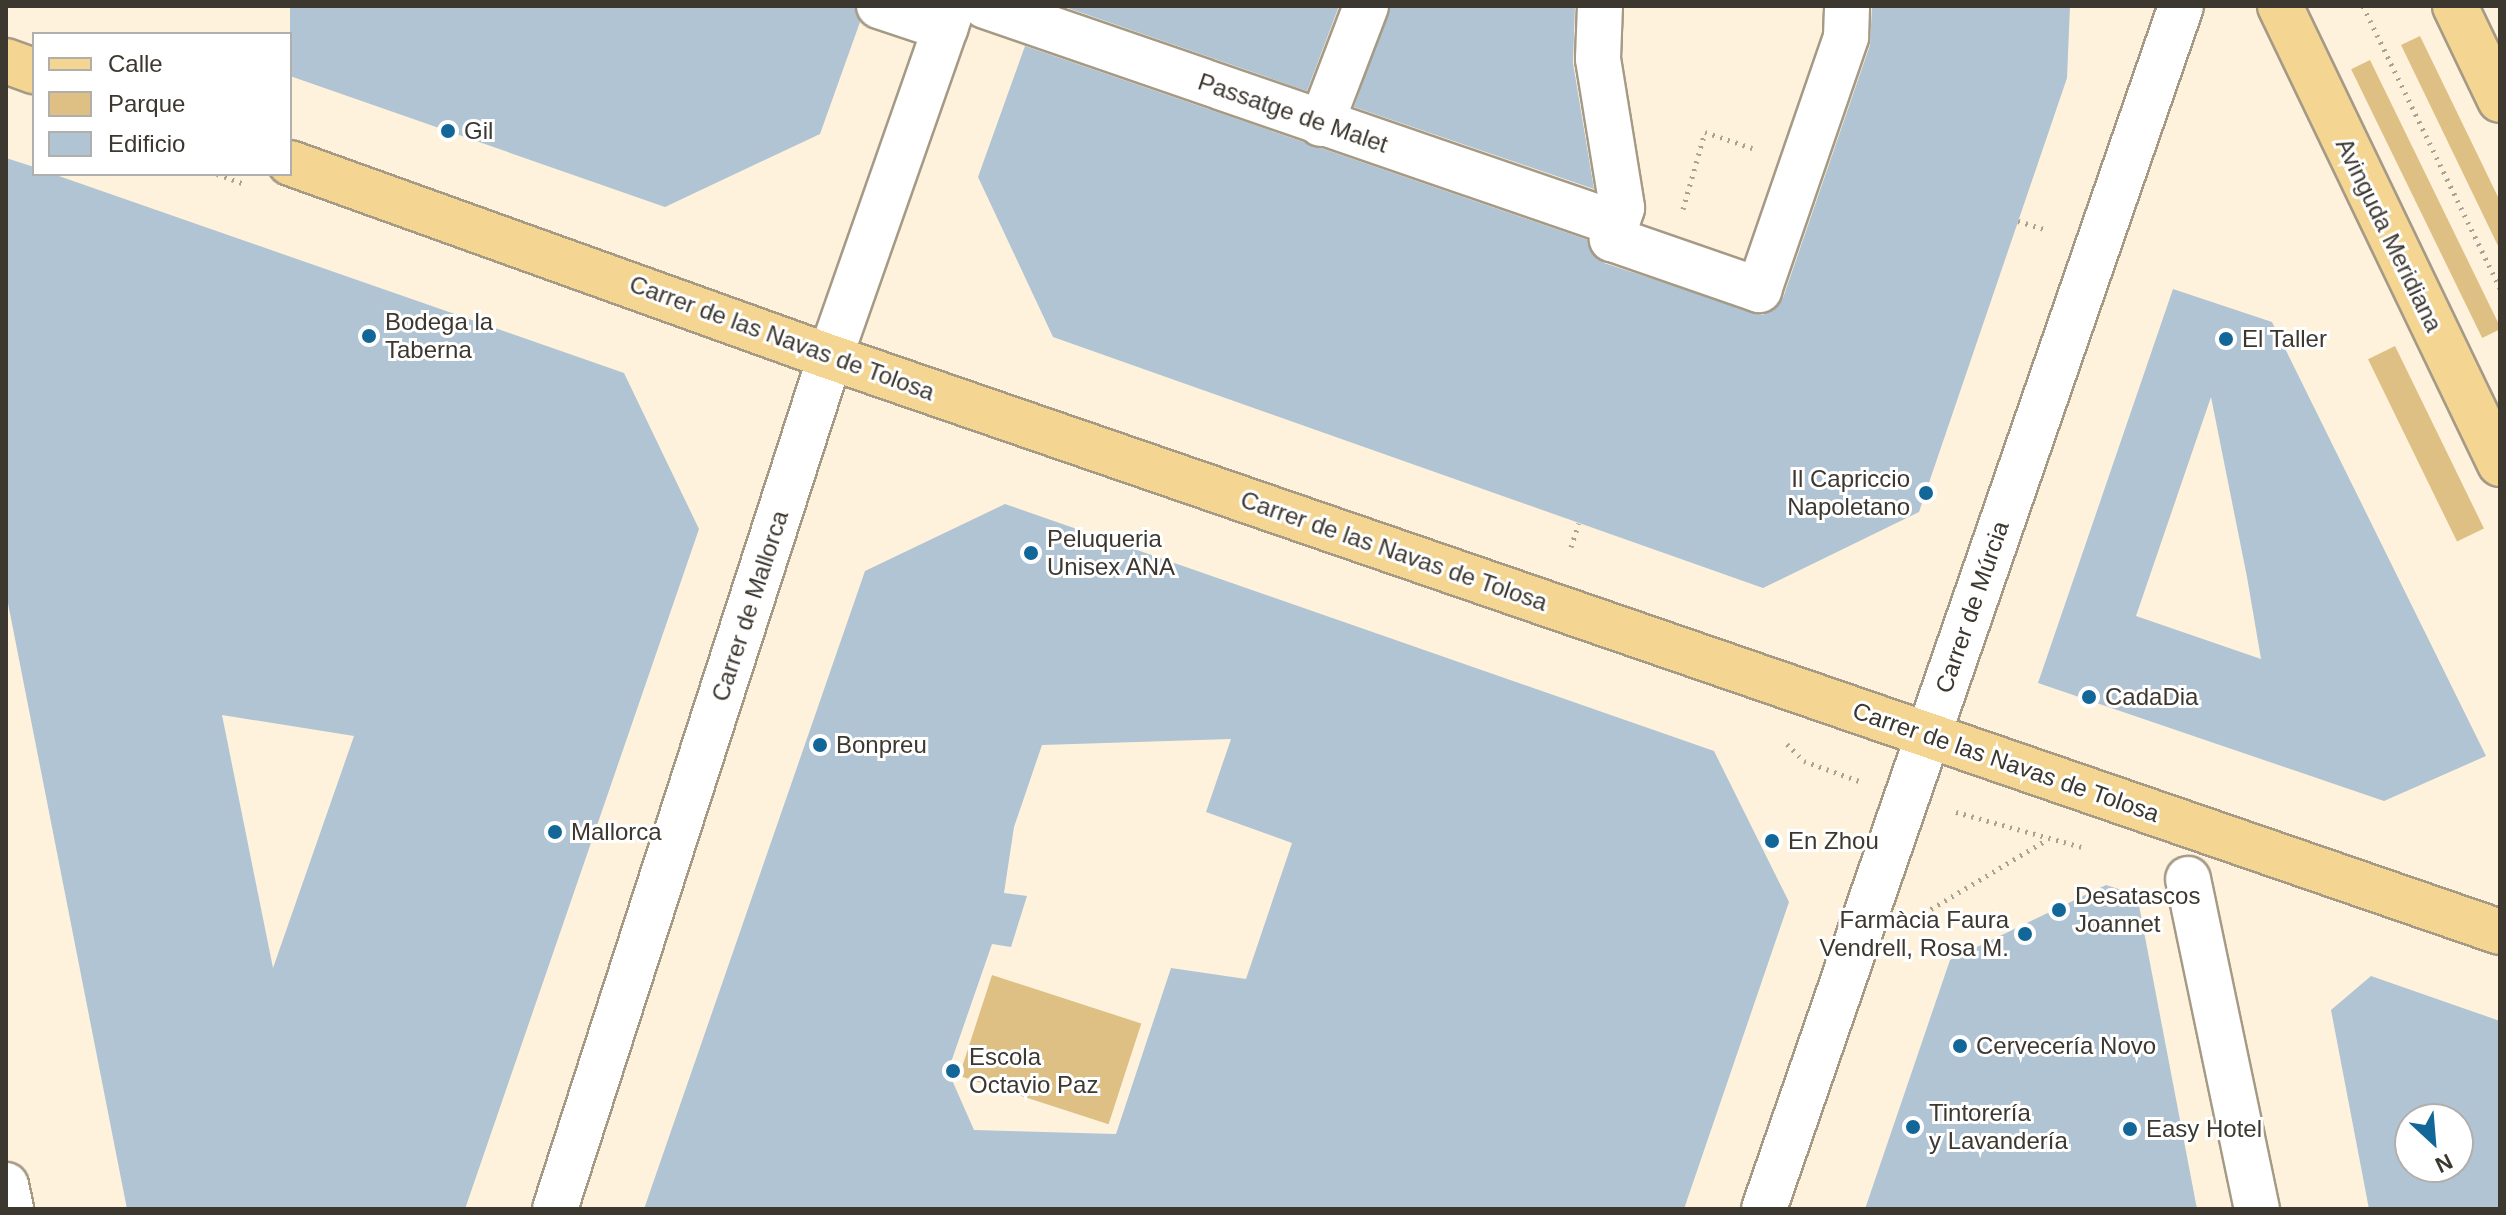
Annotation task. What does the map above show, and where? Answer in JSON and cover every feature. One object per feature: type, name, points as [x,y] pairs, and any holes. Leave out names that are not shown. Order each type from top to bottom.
[{"type":"main road","name":"Avinguda Meridiana","points":[[2280,6],[2500,464]]},
{"type":"main road","points":[[2455,6],[2500,100]]},
{"type":"main road","points":[[6,61],[32,70]]},
{"type":"main road","name":"Carrer de las Navas de Tolosa","points":[[292,164],[830,357],[2500,932]]},
{"type":"street","points":[[879,6],[949,17]]},
{"type":"street","name":"Passatge de Malet","points":[[985,6],[1600,218]]},
{"type":"street","points":[[1321,124],[1366,6]]},
{"type":"street","points":[[1600,6],[1598,59],[1622,208],[1612,239],[1759,290],[1846,37],[1847,6]]},
{"type":"street","name":"Carrer de Múrcia","points":[[1764,1209],[2181,6]]},
{"type":"street","name":"Carrer de Mallorca","points":[[555,1209],[830,357],[949,17]]},
{"type":"street","points":[[2188,879],[2257,1209]]},
{"type":"street","points":[[6,1185],[11,1209]]},
{"type":"path","points":[[2363,6],[2500,288]]},
{"type":"path","points":[[1669,259],[1705,132],[1801,166]]},
{"type":"path","points":[[2018,221],[2045,229]]},
{"type":"path","points":[[1571,547],[1579,523]]},
{"type":"path","points":[[1920,915],[2048,839],[1953,811]]},
{"type":"green space","points":[[2420,36],[2500,201],[2500,250],[2401,45]]},
{"type":"green space","points":[[2370,60],[2500,327],[2482,338],[2351,69]]},
{"type":"green space","points":[[2395,346],[2484,528],[2457,542],[2368,359]]},
{"type":"green space","points":[[992,975],[1141,1024],[1109,1124],[959,1076]]},
{"type":"building","points":[[290,6],[855,6],[860,22],[820,134],[665,207],[292,77]]},
{"type":"building","points":[[1062,6],[1339,6],[1307,91]]},
{"type":"building","points":[[1390,6],[1575,6],[1573,63],[1594,189],[1354,107]]},
{"type":"building","points":[[1872,6],[2070,6],[2067,78],[1919,512],[1763,588],[1053,337],[978,177],[1025,46],[1588,240],[1593,255],[1604,263],[1763,315],[1783,298],[1870,45]]},
{"type":"building","points":[[6,158],[32,166],[32,176],[59,176],[624,373],[699,529],[465,1209],[127,1209],[6,593]],"holes":[[[222,715],[354,736],[273,968]]]},
{"type":"building","points":[[2173,289],[2272,322],[2486,756],[2384,801],[2038,683]],"holes":[[[2211,397],[2261,659],[2136,616]]]},
{"type":"building","points":[[1005,504],[1714,751],[1789,902],[1684,1209],[644,1209],[865,571]],"holes":[[[1231,739],[1206,812],[1292,843],[1246,979],[1171,968],[1116,1134],[974,1130],[948,1071],[992,944],[1011,947],[1027,896],[1004,893],[1014,827],[1042,745]]]},
{"type":"building","points":[[2106,885],[2137,895],[2197,1209],[1865,1209],[1950,960]]},
{"type":"building","points":[[2371,976],[2500,1021],[2500,1209],[2369,1209],[2331,1010]]},
{"type":"place","name":"Gil","points":[[448,131]]},
{"type":"place","name":"Bodega la Taberna","points":[[369,336]]},
{"type":"place","name":"El Taller","points":[[2226,339]]},
{"type":"place","name":"Il Capriccio Napoletano","points":[[1926,493]]},
{"type":"place","name":"Peluqueria Unisex ANA","points":[[1031,553]]},
{"type":"place","name":"CadaDia","points":[[2089,697]]},
{"type":"place","name":"Bonpreu","points":[[820,745]]},
{"type":"place","name":"Mallorca","points":[[555,832]]},
{"type":"place","name":"En Zhou","points":[[1772,841]]},
{"type":"place","name":"Desatascos Joannet","points":[[2059,910]]},
{"type":"place","name":"Farmàcia Faura Vendrell, Rosa M.","points":[[2025,934]]},
{"type":"place","name":"Cervecería Novo","points":[[1960,1046]]},
{"type":"place","name":"Escola Octavio Paz","points":[[953,1071]]},
{"type":"place","name":"Tintorería y Lavandería","points":[[1913,1127]]},
{"type":"place","name":"Easy Hotel","points":[[2130,1129]]}]
